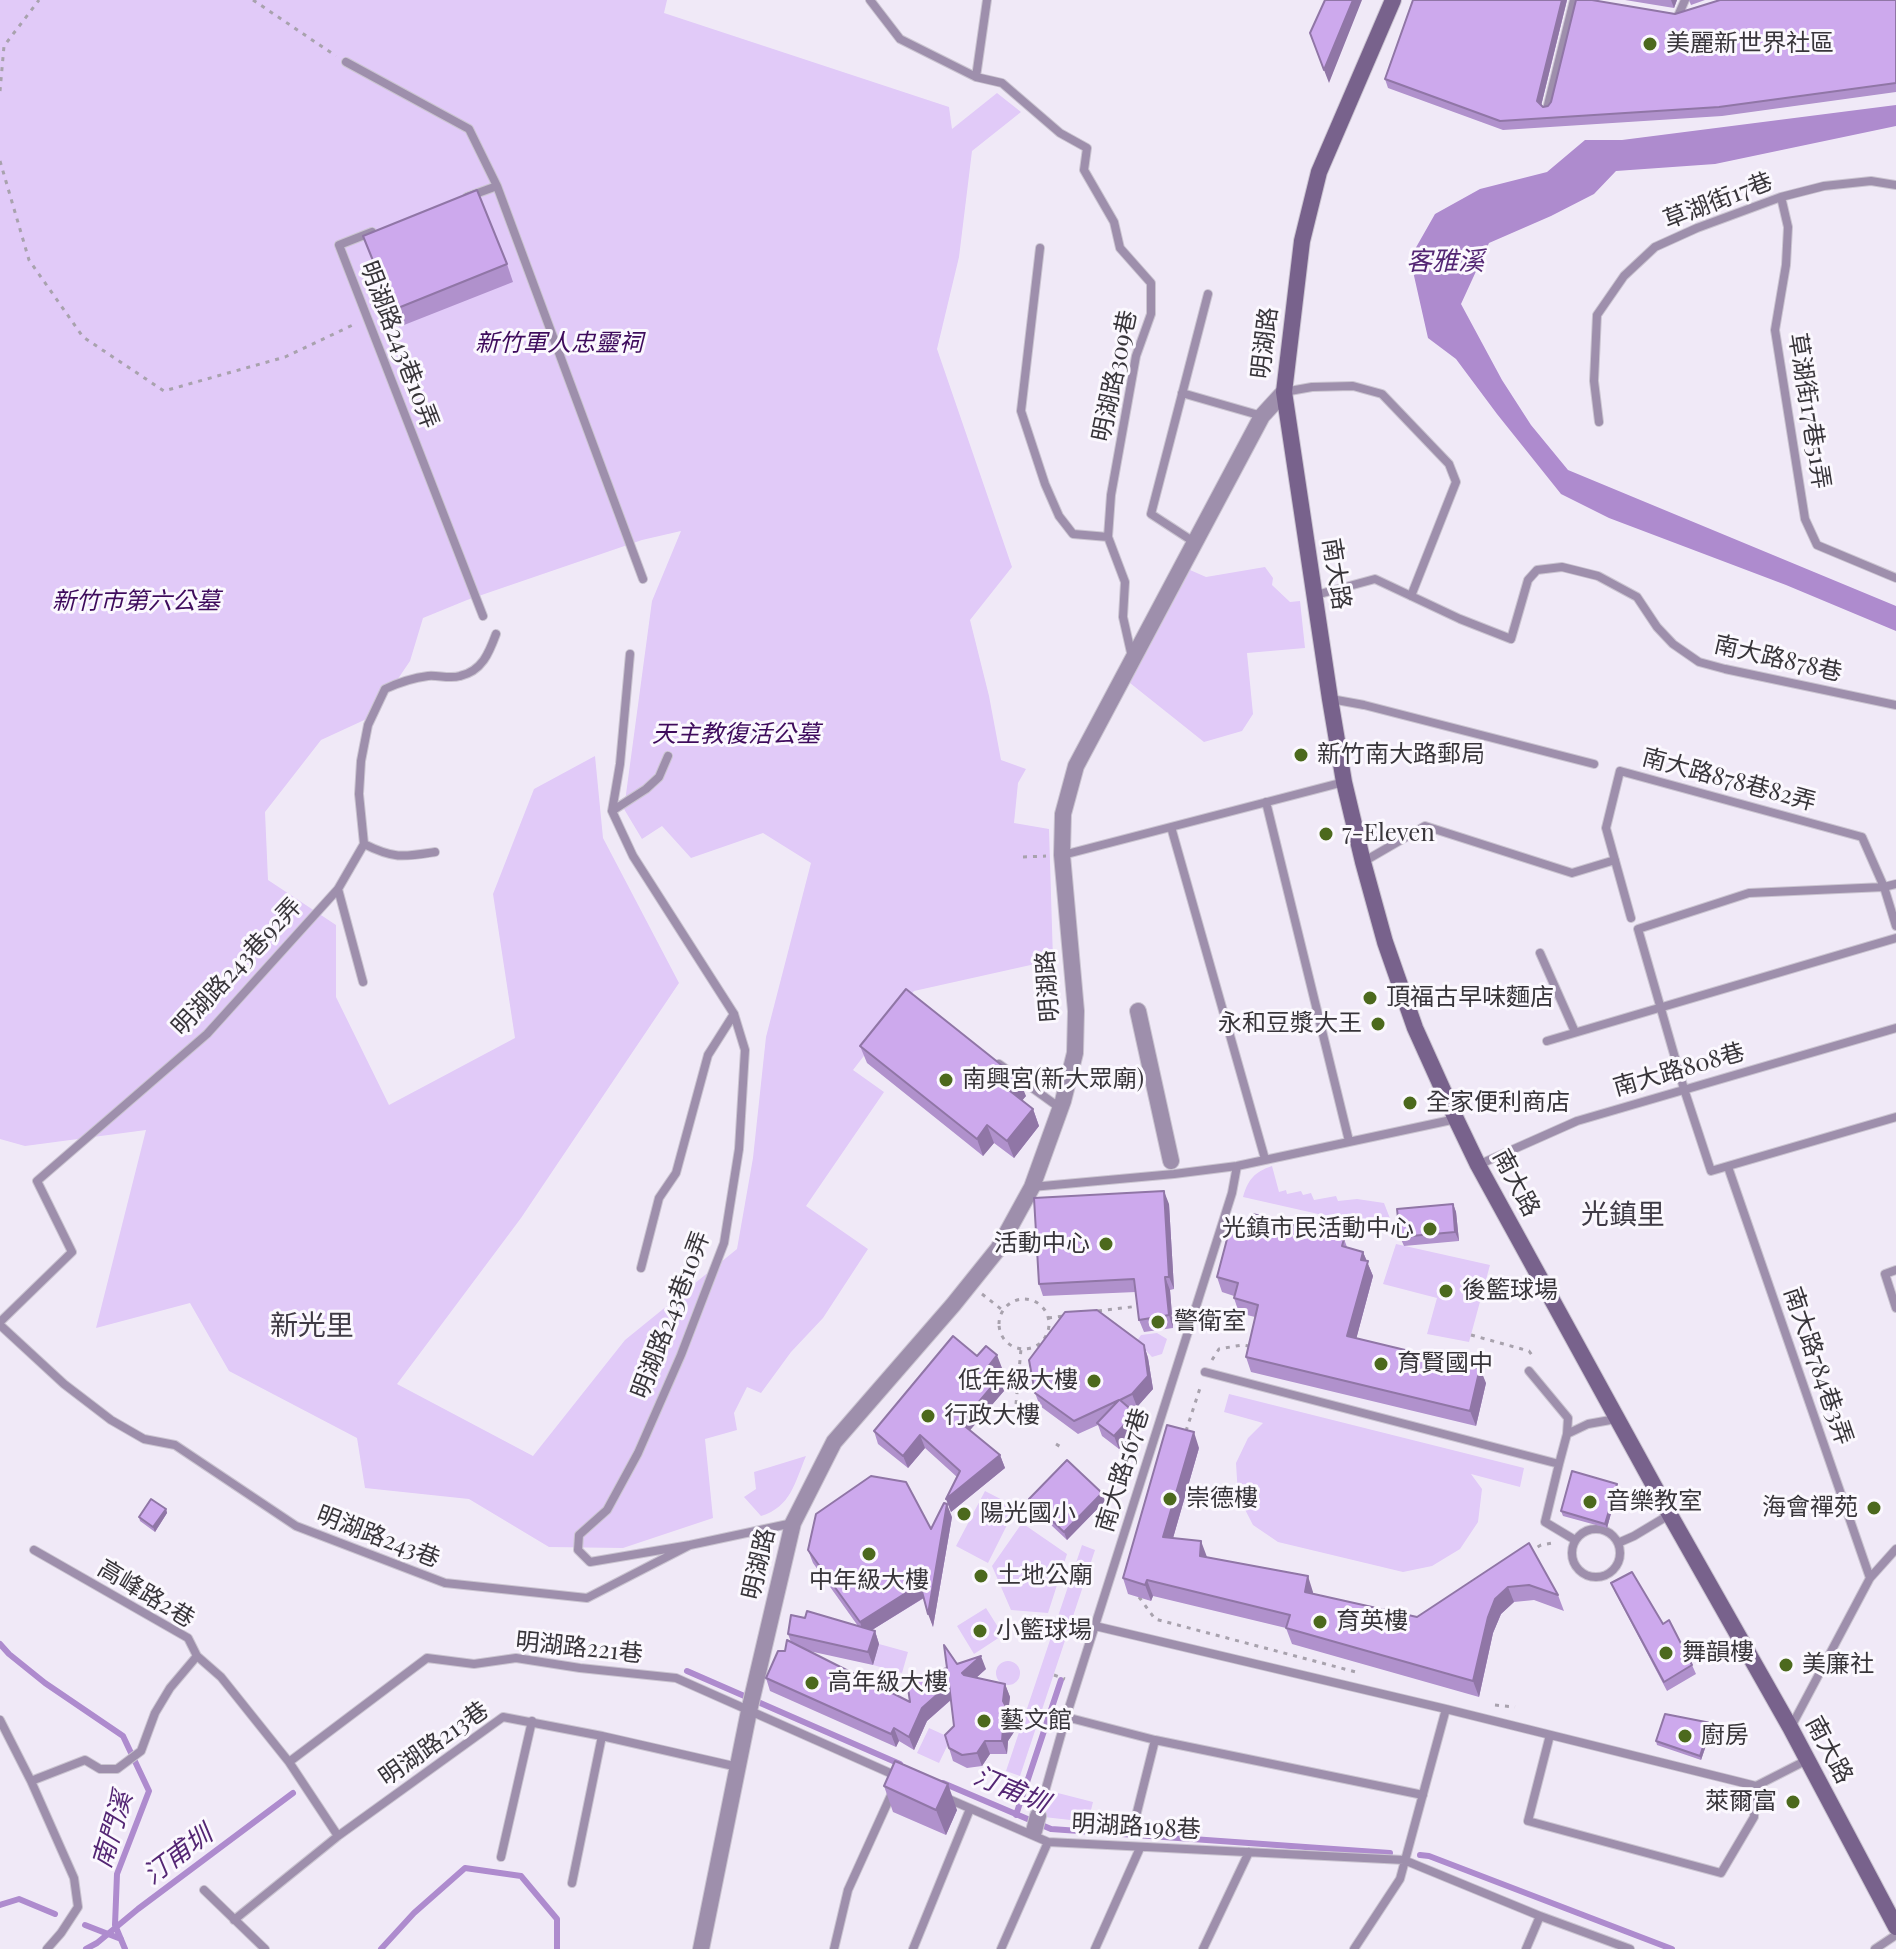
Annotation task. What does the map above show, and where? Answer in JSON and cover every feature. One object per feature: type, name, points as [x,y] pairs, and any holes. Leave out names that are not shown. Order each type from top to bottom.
[{"type":"main road","name":"明湖路","points":[[1284,392],[1302,241],[1319,172],[1390,1]]},
{"type":"main road","name":"南大路","points":[[1284,392],[1344,782],[1385,942],[1415,1028],[1478,1165],[1790,1727],[1896,1927]]},
{"type":"street","name":"明湖路","points":[[701,1949],[749,1711],[793,1523],[834,1442],[998,1249],[1032,1187],[1060,1108],[1075,1053],[1076,1011],[1062,855],[1063,814],[1076,766],[1262,416],[1284,392]]},
{"type":"street","points":[[1138,1011],[1171,1161]]},
{"type":"lane","points":[[870,0],[900,39],[976,77],[987,0]]},
{"type":"lane","points":[[1547,109],[1574,0]]},
{"type":"lane","points":[[1678,16],[1685,0]]},
{"type":"lane","points":[[1665,14],[1678,16],[1691,12]]},
{"type":"lane","points":[[346,62],[469,129],[497,186],[643,579]]},
{"type":"lane","name":"明湖路309巷","points":[[976,77],[1002,83],[1060,133],[1087,148],[1084,170],[1114,222],[1120,248],[1151,283],[1151,314],[1136,356],[1111,495],[1108,537],[1125,582],[1123,617],[1132,658]]},
{"type":"lane","name":"草湖街17巷","points":[[1599,422],[1594,381],[1597,315],[1624,276],[1655,247],[1781,197],[1824,186],[1871,181],[1896,185]]},
{"type":"lane","points":[[454,202],[497,186]]},
{"type":"lane","name":"草湖街17巷51弄","points":[[1781,197],[1788,227],[1786,265],[1775,330],[1805,519],[1817,545],[1896,578]]},
{"type":"lane","name":"明湖路243巷10弄","points":[[382,229],[339,245],[483,616]]},
{"type":"lane","points":[[1040,248],[1021,411],[1059,516],[1073,534],[1108,537]]},
{"type":"lane","points":[[1194,542],[1151,514],[1208,294]]},
{"type":"lane","points":[[1284,392],[1312,387],[1353,386],[1382,394],[1449,464],[1456,482],[1411,596]]},
{"type":"lane","points":[[1182,393],[1262,416]]},
{"type":"lane","name":"南大路878巷","points":[[1316,595],[1375,579],[1511,639],[1528,580],[1537,570],[1562,567],[1598,576],[1637,597],[1665,636],[1699,662],[1896,705]]},
{"type":"lane","points":[[435,852],[402,857],[384,854],[364,844],[359,794],[368,725],[385,689],[406,679],[459,677],[479,667],[488,655],[496,634]]},
{"type":"lane","points":[[612,811],[620,764],[630,654]]},
{"type":"lane","points":[[1330,699],[1594,764]]},
{"type":"lane","points":[[612,811],[659,777],[668,756]]},
{"type":"lane","name":"南大路878巷82弄","points":[[1631,918],[1606,828],[1620,771],[1862,837],[1884,887]]},
{"type":"lane","points":[[1062,855],[1344,782]]},
{"type":"lane","points":[[1266,802],[1349,1141]]},
{"type":"lane","name":"明湖路243巷10弄","points":[[612,811],[633,856],[734,1014],[745,1050],[739,1149],[724,1243],[681,1355],[638,1453],[607,1510],[579,1535],[578,1550],[590,1562],[690,1545]]},
{"type":"lane","points":[[1363,862],[1425,826],[1572,873],[1615,860]]},
{"type":"lane","points":[[1171,827],[1265,1159]]},
{"type":"lane","name":"明湖路243巷92弄","points":[[0,1323],[72,1252],[37,1181],[207,1034],[338,889],[364,844]]},
{"type":"lane","points":[[1896,884],[1749,893],[1638,929],[1711,1171],[1896,1117]]},
{"type":"lane","points":[[1884,887],[1896,926]]},
{"type":"lane","points":[[338,889],[363,982]]},
{"type":"lane","points":[[1547,1041],[1896,938]]},
{"type":"lane","points":[[1540,953],[1575,1032]]},
{"type":"lane","points":[[641,1268],[659,1198],[676,1173],[708,1055],[734,1014]]},
{"type":"lane","name":"南大路808巷","points":[[1478,1165],[1577,1121],[1896,1028]]},
{"type":"lane","points":[[996,1061],[1060,1108]]},
{"type":"lane","points":[[1032,1187],[1237,1166],[1456,1119]]},
{"type":"lane","name":"南大路567巷","points":[[1036,1823],[1066,1717],[1232,1193],[1237,1166]]},
{"type":"lane","name":"南大路784巷3弄","points":[[1728,1167],[1870,1578]]},
{"type":"lane","points":[[1896,1270],[1885,1274],[1896,1308]]},
{"type":"lane","name":"明湖路243巷","points":[[0,1323],[64,1384],[111,1420],[144,1439],[175,1445],[296,1526],[445,1583],[587,1598],[690,1545],[793,1523]]},
{"type":"lane","points":[[1529,1371],[1568,1418],[1567,1434],[1545,1522],[1575,1540]]},
{"type":"lane","points":[[1205,1372],[1559,1464]]},
{"type":"lane","points":[[1567,1434],[1588,1424],[1617,1418]]},
{"type":"lane","points":[[1618,1543],[1670,1515]]},
{"type":"lane","points":[[1601,1529],[1618,1543],[1620,1557],[1607,1575],[1585,1575],[1574,1564],[1572,1548],[1575,1540],[1586,1531],[1601,1529]]},
{"type":"lane","points":[[1790,1727],[1870,1578],[1896,1549]]},
{"type":"lane","name":"高峰路2巷","points":[[31,1781],[85,1760],[100,1769],[117,1769],[141,1751],[162,1700],[197,1656],[188,1638],[34,1550]]},
{"type":"lane","points":[[1095,1626],[1756,1786],[1807,1760]]},
{"type":"lane","points":[[197,1656],[221,1677],[289,1762],[338,1836]]},
{"type":"lane","name":"明湖路221巷","points":[[289,1762],[427,1658],[474,1664],[516,1658],[676,1678],[749,1711]]},
{"type":"lane","points":[[1354,1949],[1400,1879],[1446,1709]]},
{"type":"lane","points":[[749,1711],[913,1784]]},
{"type":"lane","name":"明湖路213巷","points":[[234,1920],[338,1836],[503,1717],[739,1767]]},
{"type":"lane","points":[[1066,1717],[1155,1740],[1423,1795]]},
{"type":"lane","points":[[0,1720],[74,1878],[78,1907],[47,1949]]},
{"type":"lane","points":[[501,1857],[532,1721]]},
{"type":"lane","points":[[1550,1735],[1528,1821],[1721,1873],[1754,1817],[1756,1786]]},
{"type":"lane","points":[[572,1883],[602,1736]]},
{"type":"lane","points":[[1135,1820],[1155,1740]]},
{"type":"lane","points":[[834,1949],[848,1890],[899,1777]]},
{"type":"lane","name":"明湖路198巷","points":[[942,1796],[1048,1842],[1404,1860],[1630,1949]]},
{"type":"lane","points":[[913,1949],[970,1809]]},
{"type":"lane","points":[[1001,1949],[1048,1842]]},
{"type":"lane","points":[[1095,1949],[1140,1848]]},
{"type":"lane","points":[[1203,1949],[1249,1852]]},
{"type":"lane","points":[[204,1890],[265,1949]]},
{"type":"lane","points":[[1526,1949],[1540,1916]]},
{"type":"lane","points":[[1875,1949],[1896,1935]]},
{"type":"path","points":[[0,91],[4,46],[39,0]]},
{"type":"path","points":[[253,0],[346,62]]},
{"type":"path","points":[[0,161],[29,260],[83,337],[164,391],[285,357],[367,319]]},
{"type":"path","points":[[969,1285],[1002,1310]]},
{"type":"path","points":[[1016,1300],[1033,1300],[1040,1304],[1048,1318],[1049,1326],[1043,1341],[1037,1346],[1021,1349],[1001,1335],[999,1318],[1002,1310],[1016,1300]]},
{"type":"path","points":[[1094,1312],[1139,1306]]},
{"type":"path","points":[[1048,1318],[1064,1316]]},
{"type":"path","points":[[1016,1404],[1021,1349]]},
{"type":"path","points":[[1056,1444],[1064,1449]]},
{"type":"path","points":[[1119,1473],[1125,1478]]},
{"type":"path","points":[[1529,1552],[1541,1545],[1575,1540]]},
{"type":"path","points":[[1139,1597],[1155,1619],[1369,1675]]},
{"type":"path","points":[[1054,1675],[1060,1677]]},
{"type":"path","points":[[1489,1705],[1515,1707]]},
{"type":"green space","points":[[0,0],[667,0],[664,13],[949,107],[952,129],[997,93],[1021,112],[972,151],[959,257],[937,349],[1012,567],[970,620],[1001,760],[1026,769],[1018,783],[1014,823],[1049,829],[1053,960],[914,991],[853,1070],[884,1092],[806,1206],[868,1249],[823,1318],[791,1352],[761,1393],[747,1387],[734,1413],[737,1430],[705,1439],[713,1518],[623,1548],[549,1547],[469,1499],[365,1488],[357,1438],[229,1371],[190,1303],[96,1328],[146,1130],[25,1146],[0,1139]],"holes":[[[681,531],[652,601],[624,809],[642,839],[662,826],[691,858],[763,833],[811,863],[766,1037],[753,1158],[737,1249],[625,1340],[533,1456],[397,1384],[521,1218],[679,983],[603,838],[595,756],[534,789],[493,894],[515,1038],[389,1105],[336,997],[336,925],[268,880],[265,812],[321,740],[373,716],[410,661],[423,618],[642,540]]]},
{"type":"green space","points":[[1265,567],[1273,578],[1272,585],[1290,602],[1300,601],[1305,648],[1247,653],[1253,714],[1242,731],[1204,742],[1130,683],[1190,570],[1206,577]]},
{"type":"green space","points":[[1272,1166],[1279,1192],[1311,1193],[1314,1200],[1336,1196],[1338,1201],[1357,1199],[1384,1203],[1391,1221],[1389,1230],[1243,1197],[1253,1177]]},
{"type":"green space","name":"後籃球場","points":[[1396,1244],[1490,1265],[1469,1342],[1427,1334],[1437,1298],[1383,1284]]},
{"type":"green space","points":[[1157,1333],[1167,1339],[1162,1354],[1152,1357],[1137,1341],[1141,1335]]},
{"type":"green space","points":[[1229,1394],[1524,1468],[1520,1487],[1471,1474],[1482,1489],[1478,1522],[1460,1549],[1432,1566],[1403,1572],[1278,1542],[1253,1525],[1238,1496],[1236,1463],[1248,1438],[1263,1423],[1224,1412]]},
{"type":"green space","points":[[806,1456],[786,1500],[761,1516],[744,1497],[756,1489],[754,1472]]},
{"type":"green space","points":[[985,1491],[1016,1507],[988,1563],[956,1546]]},
{"type":"green space","points":[[1022,1523],[1067,1554],[1048,1613],[1011,1610],[992,1566]]},
{"type":"green space","points":[[1082,1545],[1095,1550],[1020,1776],[1006,1771]]},
{"type":"green space","name":"小籃球場","points":[[986,1608],[1003,1635],[974,1654],[957,1626]]},
{"type":"green space","points":[[879,1644],[908,1652],[902,1673],[873,1665]]},
{"type":"green space","points":[[1008,1661],[1017,1664],[1020,1673],[1017,1682],[1008,1685],[999,1682],[996,1673],[999,1664]]},
{"type":"green space","points":[[929,1728],[951,1738],[939,1763],[917,1753]]},
{"type":"green space","points":[[1050,1791],[1093,1802],[1088,1822],[1044,1817]]},
{"type":"water","name":"客雅溪","points":[[1896,105],[1896,126],[1715,164],[1616,171],[1594,194],[1489,243],[1461,304],[1502,380],[1531,425],[1568,470],[1896,606],[1896,631],[1786,585],[1609,518],[1561,494],[1456,359],[1428,338],[1410,258],[1435,214],[1480,189],[1547,172],[1585,140],[1622,140]]},
{"type":"building","points":[[1325,0],[1353,0],[1324,70],[1310,33]]},
{"type":"building","name":"美麗新世界社區","points":[[1413,0],[1562,0],[1537,101],[1543,107],[1551,102],[1576,0],[1675,14],[1720,0],[1896,0],[1896,83],[1719,107],[1500,121],[1385,79]]},
{"type":"building","name":"新竹軍人忠靈祠","points":[[477,190],[507,264],[393,310],[363,236]]},
{"type":"building","name":"南興宮(新大眾廟)","points":[[906,989],[1019,1079],[1010,1091],[1033,1109],[1007,1141],[987,1125],[977,1139],[860,1046]]},
{"type":"building","name":"活動中心","points":[[1164,1191],[1169,1277],[1165,1277],[1169,1315],[1139,1320],[1134,1279],[1039,1284],[1034,1198]]},
{"type":"building","name":"光鎮市民活動中心","points":[[1453,1204],[1455,1232],[1400,1237],[1397,1209]]},
{"type":"building","points":[[1253,1214],[1344,1239],[1342,1246],[1363,1252],[1361,1260],[1368,1261],[1347,1336],[1480,1368],[1470,1411],[1246,1357],[1258,1305],[1234,1298],[1238,1283],[1217,1277],[1231,1224],[1249,1229]]},
{"type":"building","name":"低年級大樓","points":[[1097,1310],[1144,1345],[1148,1376],[1132,1394],[1120,1400],[1135,1413],[1114,1436],[1097,1423],[1119,1400],[1074,1421],[1035,1393],[1029,1360],[1065,1312]]},
{"type":"building","name":"行政大樓","points":[[953,1336],[977,1356],[986,1346],[997,1355],[987,1368],[999,1378],[961,1423],[1000,1455],[946,1499],[960,1471],[920,1435],[903,1456],[874,1431]]},
{"type":"building","points":[[1167,1425],[1194,1432],[1163,1537],[1201,1541],[1200,1556],[1308,1576],[1305,1592],[1417,1617],[1529,1543],[1558,1595],[1529,1585],[1508,1587],[1495,1599],[1473,1681],[1286,1628],[1290,1615],[1147,1580],[1145,1585],[1123,1578]]},
{"type":"building","points":[[1067,1460],[1102,1493],[1064,1532],[1029,1499]]},
{"type":"building","name":"音樂教室","points":[[1572,1471],[1617,1484],[1605,1524],[1561,1511]]},
{"type":"building","name":"中年級大樓","points":[[871,1476],[906,1482],[931,1529],[944,1503],[947,1504],[928,1614],[920,1584],[860,1622],[808,1550],[816,1514]]},
{"type":"building","points":[[151,1499],[166,1509],[153,1527],[139,1517]]},
{"type":"building","name":"舞韻樓","points":[[1632,1572],[1663,1624],[1669,1620],[1692,1665],[1664,1682],[1611,1583]]},
{"type":"building","points":[[807,1611],[875,1631],[868,1652],[788,1634],[791,1615],[805,1618]]},
{"type":"building","points":[[787,1640],[910,1702],[907,1681],[947,1668],[944,1645],[957,1664],[981,1656],[962,1673],[1005,1684],[1003,1701],[1011,1716],[1003,1728],[1002,1741],[985,1741],[977,1753],[962,1755],[949,1748],[945,1735],[954,1726],[949,1684],[922,1708],[909,1737],[894,1728],[891,1734],[766,1678],[778,1651],[785,1651]]},
{"type":"building","name":"廚房","points":[[1665,1714],[1711,1723],[1700,1756],[1656,1741]]},
{"type":"building","points":[[895,1761],[948,1784],[936,1810],[884,1786]]},
{"type":"waterway","name":"南門溪","points":[[0,1644],[45,1683],[123,1736],[149,1791],[117,1874],[115,1925],[125,1949]]},
{"type":"waterway","name":"汀甫圳","points":[[687,1671],[900,1764]]},
{"type":"waterway","points":[[1016,1815],[1061,1680]]},
{"type":"waterway","name":"汀甫圳","points":[[943,1783],[1051,1829],[1390,1853]]},
{"type":"waterway","name":"汀甫圳","points":[[86,1949],[293,1793]]},
{"type":"waterway","name":"汀甫圳","points":[[1420,1855],[1672,1949]]},
{"type":"waterway","name":"南門溪","points":[[381,1949],[414,1913],[465,1868],[521,1876],[557,1919],[557,1949]]},
{"type":"waterway","points":[[0,1905],[19,1899],[55,1914]]},
{"type":"waterway","points":[[85,1925],[121,1939]]},
{"type":"place","name":"美麗新世界社區","points":[[1650,44]]},
{"type":"place","name":"新竹南大路郵局","points":[[1301,755]]},
{"type":"place","name":"7-Eleven","points":[[1326,834]]},
{"type":"place","name":"頂福古早味麵店","points":[[1370,998]]},
{"type":"place","name":"永和豆漿大王","points":[[1378,1024]]},
{"type":"place","name":"南興宮(新大眾廟)","points":[[946,1080]]},
{"type":"place","name":"全家便利商店","points":[[1410,1103]]},
{"type":"place","name":"光鎮市民活動中心","points":[[1430,1229]]},
{"type":"place","name":"活動中心","points":[[1106,1244]]},
{"type":"place","name":"後籃球場","points":[[1446,1291]]},
{"type":"place","name":"警衛室","points":[[1158,1322]]},
{"type":"place","name":"育賢國中","points":[[1381,1364]]},
{"type":"place","name":"低年級大樓","points":[[1094,1381]]},
{"type":"place","name":"行政大樓","points":[[928,1416]]},
{"type":"place","name":"崇德樓","points":[[1170,1499]]},
{"type":"place","name":"音樂教室","points":[[1590,1502]]},
{"type":"place","name":"海會禪苑","points":[[1874,1508]]},
{"type":"place","name":"陽光國小","points":[[964,1514]]},
{"type":"place","name":"中年級大樓","points":[[869,1554]]},
{"type":"place","name":"土地公廟","points":[[981,1576]]},
{"type":"place","name":"育英樓","points":[[1320,1622]]},
{"type":"place","name":"小籃球場","points":[[980,1631]]},
{"type":"place","name":"舞韻樓","points":[[1666,1653]]},
{"type":"place","name":"美廉社","points":[[1786,1665]]},
{"type":"place","name":"高年級大樓","points":[[812,1683]]},
{"type":"place","name":"藝文館","points":[[984,1721]]},
{"type":"place","name":"廚房","points":[[1685,1736]]},
{"type":"place","name":"萊爾富","points":[[1793,1802]]},
{"type":"district","name":"光鎮里","points":[[1623,1215]]},
{"type":"district","name":"新光里","points":[[312,1326]]},
{"type":"park label","name":"新竹市第六公墓","points":[[136,602]]},
{"type":"park label","name":"天主教復活公墓","points":[[736,735]]}]
